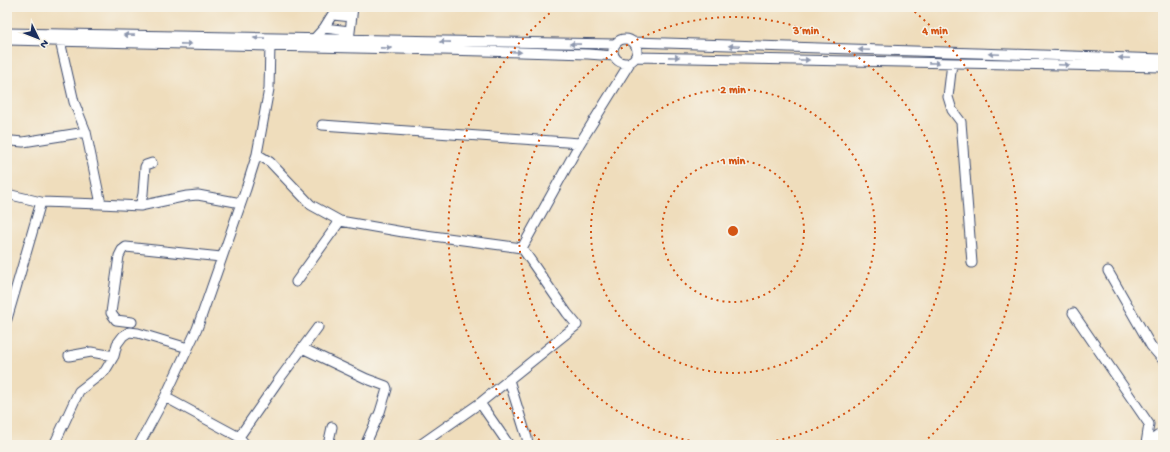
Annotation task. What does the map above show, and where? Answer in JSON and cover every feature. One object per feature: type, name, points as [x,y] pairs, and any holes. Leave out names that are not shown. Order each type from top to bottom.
[{"type":"street","points":[[349,36],[353,7]]},
{"type":"street","points":[[314,39],[324,28],[335,11],[352,17]]},
{"type":"street","points":[[324,28],[349,36]]},
{"type":"street","points":[[7,33],[314,39],[349,36],[614,44],[622,39],[628,39],[634,42],[1163,59]]},
{"type":"street","points":[[7,40],[580,53],[615,58],[624,63],[633,59],[1163,67]]},
{"type":"street","points":[[60,41],[74,102],[86,132],[101,204]]},
{"type":"street","points":[[522,248],[580,143],[615,84],[633,59],[637,48],[634,42]]},
{"type":"street","points":[[614,44],[615,84]]},
{"type":"street","points":[[139,445],[165,397],[197,329],[241,203],[257,154],[269,89],[270,45]]},
{"type":"street","points":[[952,63],[948,97],[952,110],[961,122],[972,263]]},
{"type":"street","points":[[322,125],[580,143]]},
{"type":"street","points":[[12,141],[23,142],[86,132]]},
{"type":"street","points":[[257,154],[270,162],[311,205],[340,221],[403,232],[522,248],[577,325],[509,380],[420,445]]},
{"type":"street","points":[[140,206],[143,194],[145,167],[146,165],[152,163]]},
{"type":"street","points":[[7,194],[41,202],[140,206],[198,195],[241,203]]},
{"type":"street","points":[[7,319],[41,202]]},
{"type":"street","points":[[296,282],[340,221]]},
{"type":"street","points":[[132,322],[116,320],[111,314],[119,256],[122,250],[126,247],[221,257]]},
{"type":"street","points":[[1108,271],[1151,346],[1163,360]]},
{"type":"street","points":[[1073,314],[1149,424],[1145,445]]},
{"type":"street","points":[[239,437],[318,327]]},
{"type":"street","points":[[54,445],[79,391],[105,371],[114,356],[117,344],[123,336],[129,332],[138,333],[188,348]]},
{"type":"street","points":[[302,348],[367,379],[386,386],[387,389],[380,412],[367,440]]},
{"type":"street","points":[[69,356],[91,352],[114,356]]},
{"type":"street","points":[[509,380],[528,438],[528,445]]},
{"type":"street","points":[[165,397],[239,437],[246,445]]},
{"type":"street","points":[[480,402],[509,445]]},
{"type":"street","points":[[328,445],[332,427]]},
{"type":"street","points":[[1145,445],[1163,432]]}]
